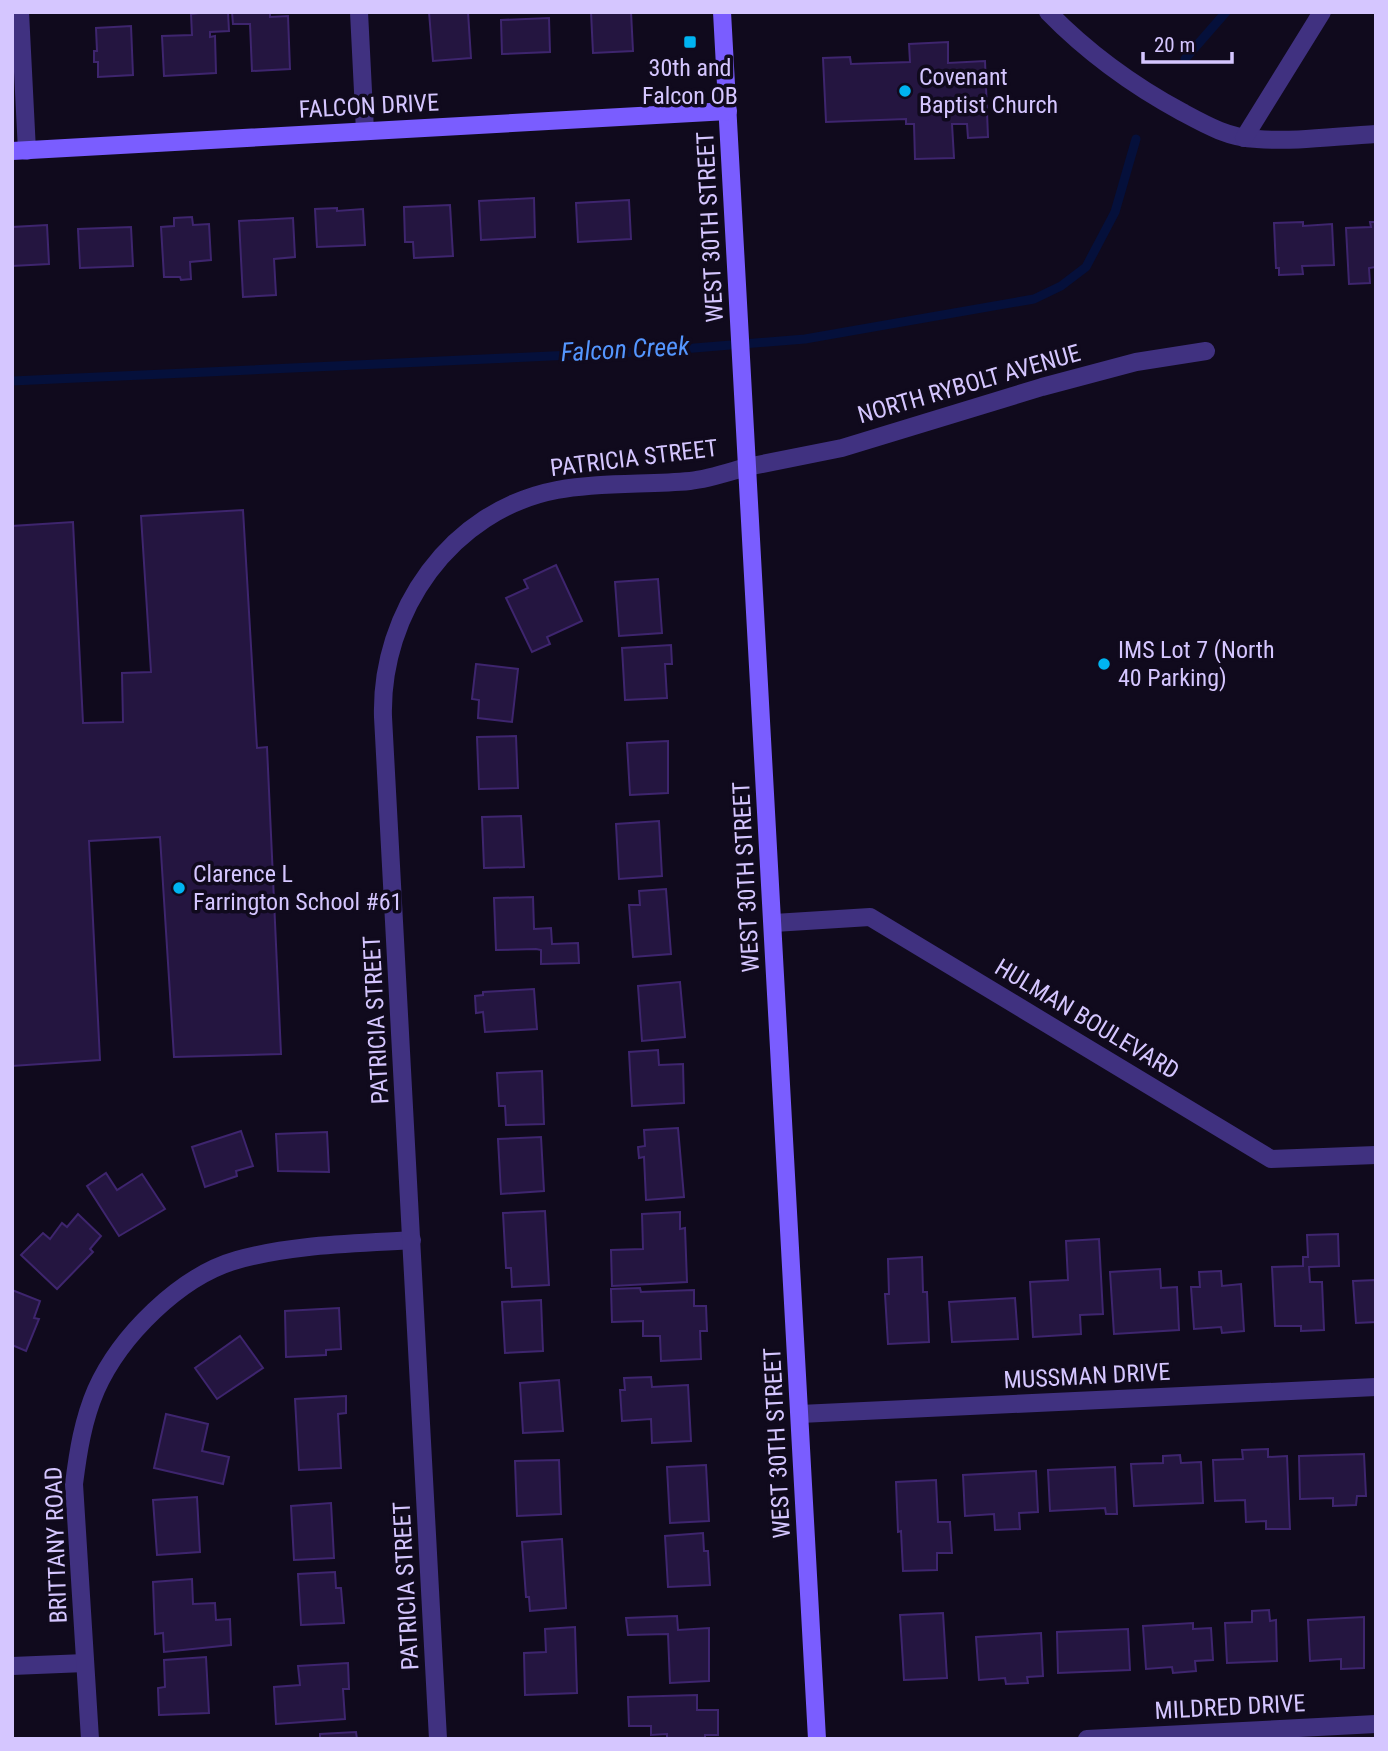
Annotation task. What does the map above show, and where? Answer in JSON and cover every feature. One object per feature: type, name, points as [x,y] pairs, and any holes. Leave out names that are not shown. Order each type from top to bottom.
[{"type":"main road","name":"WEST 30TH STREET","points":[[722,12],[817,1739]]},
{"type":"main road","name":"FALCON DRIVE","points":[[20,151],[728,111]]},
{"type":"street","points":[[20,12],[20,151]]},
{"type":"street","points":[[359,12],[365,131]]},
{"type":"street","points":[[1048,12],[1084,48],[1127,79],[1215,130],[1244,138],[1270,139],[1376,134]]},
{"type":"street","points":[[1244,138],[1322,12]]},
{"type":"street","name":"NORTH RYBOLT AVENUE","points":[[747,467],[842,447],[1136,362],[1206,351]]},
{"type":"street","name":"PATRICIA STREET","points":[[438,1739],[383,703],[390,647],[419,583],[445,551],[478,524],[501,510],[554,491],[693,480],[747,467]]},
{"type":"street","name":"HULMAN BOULEVARD","points":[[774,923],[870,917],[1271,1159],[1376,1155]]},
{"type":"street","name":"BRITTANY ROAD","points":[[90,1739],[74,1484],[79,1443],[95,1392],[108,1367],[155,1312],[181,1288],[227,1263],[276,1251],[412,1240]]},
{"type":"street","name":"MUSSMAN DRIVE","points":[[800,1414],[1376,1387]]},
{"type":"street","points":[[12,1667],[85,1663]]},
{"type":"street","name":"MILDRED DRIVE","points":[[1087,1739],[1376,1724]]},
{"type":"building","points":[[228,12],[229,31],[210,32],[210,37],[215,36],[216,73],[164,76],[162,36],[192,35],[191,14]]},
{"type":"building","points":[[232,12],[270,12],[270,17],[288,16],[290,69],[252,71],[250,24],[233,24]]},
{"type":"building","points":[[429,12],[468,12],[471,58],[433,61]]},
{"type":"building","points":[[591,12],[631,12],[633,51],[593,53]]},
{"type":"building","points":[[549,18],[550,52],[502,54],[501,20]]},
{"type":"building","points":[[131,26],[133,75],[98,77],[98,62],[94,62],[94,51],[97,51],[96,28]]},
{"type":"building","name":"Covenant Baptist Church","points":[[948,42],[948,63],[985,61],[988,137],[968,138],[967,124],[952,124],[954,158],[915,159],[914,124],[906,124],[906,119],[826,122],[823,58],[850,57],[851,64],[910,62],[909,44]]},
{"type":"building","points":[[534,198],[535,237],[481,240],[479,201]]},
{"type":"building","points":[[629,200],[631,239],[578,242],[576,203]]},
{"type":"building","points":[[450,205],[453,256],[414,258],[413,242],[405,242],[404,207]]},
{"type":"building","points":[[337,208],[337,211],[363,209],[365,245],[317,247],[315,209]]},
{"type":"building","points":[[192,217],[193,225],[209,224],[211,260],[190,262],[191,279],[164,277],[161,227],[174,226],[174,218]]},
{"type":"building","points":[[293,218],[295,257],[274,259],[276,295],[243,297],[239,221]]},
{"type":"building","points":[[1303,222],[1303,226],[1332,224],[1334,265],[1302,266],[1303,274],[1279,275],[1279,268],[1276,268],[1274,223]]},
{"type":"building","points":[[1370,222],[1376,222],[1376,267],[1369,268],[1370,283],[1349,284],[1346,228],[1371,227]]},
{"type":"building","points":[[47,225],[49,264],[12,266],[12,227]]},
{"type":"building","points":[[131,227],[133,266],[80,268],[78,229]]},
{"type":"building","points":[[243,510],[257,748],[267,747],[281,1054],[174,1057],[160,837],[89,841],[100,1060],[12,1066],[12,526],[73,522],[83,723],[123,722],[122,673],[151,672],[141,516]]},
{"type":"building","points":[[556,565],[582,621],[547,637],[550,644],[532,652],[506,598],[528,588],[524,580]]},
{"type":"building","points":[[658,579],[662,633],[619,636],[615,582]]},
{"type":"building","points":[[671,645],[672,664],[665,664],[667,698],[625,700],[622,648]]},
{"type":"building","points":[[476,664],[518,669],[512,722],[478,718],[479,700],[472,699]]},
{"type":"building","points":[[516,736],[518,788],[479,789],[477,737]]},
{"type":"building","points":[[668,741],[668,793],[630,795],[627,743]]},
{"type":"building","points":[[521,816],[524,867],[484,868],[482,817]]},
{"type":"building","points":[[659,821],[662,876],[619,879],[616,824]]},
{"type":"building","points":[[666,889],[671,954],[633,957],[629,905],[640,905],[639,891]]},
{"type":"building","points":[[533,897],[534,929],[551,928],[552,944],[578,943],[579,963],[541,964],[541,950],[536,949],[496,950],[494,898]]},
{"type":"building","points":[[680,982],[685,1037],[642,1041],[638,986]]},
{"type":"building","points":[[534,989],[537,1029],[485,1032],[483,1012],[476,1013],[475,996],[483,995],[483,992]]},
{"type":"building","points":[[658,1050],[659,1065],[683,1064],[684,1103],[632,1106],[629,1052]]},
{"type":"building","points":[[542,1071],[544,1124],[506,1125],[505,1106],[499,1106],[497,1073]]},
{"type":"building","points":[[678,1128],[684,1197],[646,1200],[644,1157],[639,1158],[638,1147],[645,1146],[644,1130]]},
{"type":"building","points":[[241,1131],[253,1166],[236,1171],[237,1176],[205,1187],[192,1147]]},
{"type":"building","points":[[327,1132],[329,1172],[278,1171],[276,1134]]},
{"type":"building","points":[[541,1137],[544,1191],[501,1194],[498,1139]]},
{"type":"building","points":[[106,1173],[117,1190],[142,1174],[165,1209],[119,1236],[87,1186]]},
{"type":"building","points":[[545,1211],[549,1285],[512,1287],[511,1268],[506,1268],[503,1213]]},
{"type":"building","points":[[680,1212],[680,1229],[685,1228],[687,1282],[612,1286],[611,1250],[643,1249],[642,1214]]},
{"type":"building","points":[[78,1214],[101,1236],[90,1249],[93,1252],[57,1289],[21,1255],[43,1233],[50,1239],[62,1223],[67,1227]]},
{"type":"building","points":[[1338,1234],[1339,1266],[1309,1267],[1310,1282],[1322,1282],[1324,1330],[1301,1331],[1301,1326],[1275,1326],[1272,1267],[1303,1266],[1303,1257],[1308,1257],[1307,1235]]},
{"type":"building","points":[[1099,1239],[1103,1314],[1080,1315],[1081,1334],[1033,1337],[1030,1282],[1068,1280],[1066,1241]]},
{"type":"building","points":[[922,1257],[923,1292],[927,1292],[929,1342],[888,1344],[885,1294],[889,1294],[888,1259]]},
{"type":"building","points":[[1160,1269],[1161,1288],[1177,1287],[1179,1330],[1114,1334],[1110,1272]]},
{"type":"building","points":[[1221,1271],[1222,1286],[1241,1284],[1244,1331],[1222,1333],[1221,1327],[1194,1329],[1191,1287],[1200,1287],[1199,1272]]},
{"type":"building","points":[[1376,1280],[1376,1322],[1356,1323],[1353,1281]]},
{"type":"building","points":[[640,1288],[641,1292],[694,1290],[694,1306],[706,1306],[707,1331],[700,1331],[701,1359],[661,1361],[660,1336],[643,1336],[643,1321],[612,1322],[611,1289]]},
{"type":"building","points":[[12,1290],[40,1301],[34,1318],[39,1319],[26,1351],[12,1345]]},
{"type":"building","points":[[1015,1298],[1018,1339],[952,1342],[949,1302]]},
{"type":"building","points":[[541,1300],[543,1351],[505,1353],[502,1302]]},
{"type":"building","points":[[339,1308],[341,1349],[326,1350],[326,1355],[286,1357],[285,1311]]},
{"type":"building","points":[[240,1336],[263,1368],[217,1399],[195,1368]]},
{"type":"building","points":[[651,1377],[652,1387],[688,1385],[691,1441],[652,1443],[651,1419],[622,1421],[620,1390],[625,1390],[624,1378]]},
{"type":"building","points":[[559,1380],[563,1431],[523,1433],[520,1383]]},
{"type":"building","points":[[346,1396],[346,1413],[338,1414],[341,1468],[299,1470],[295,1399]]},
{"type":"building","points":[[166,1414],[208,1424],[202,1451],[229,1457],[223,1484],[154,1468]]},
{"type":"building","points":[[1268,1449],[1268,1457],[1287,1456],[1290,1529],[1266,1529],[1266,1521],[1246,1522],[1245,1500],[1215,1501],[1213,1460],[1243,1459],[1242,1450]]},
{"type":"building","points":[[1364,1454],[1366,1496],[1357,1496],[1356,1505],[1333,1506],[1333,1498],[1300,1499],[1299,1456]]},
{"type":"building","points":[[1180,1455],[1181,1463],[1201,1462],[1203,1503],[1134,1506],[1131,1464],[1163,1463],[1163,1456]]},
{"type":"building","points":[[559,1460],[561,1514],[517,1516],[515,1461]]},
{"type":"building","points":[[706,1465],[709,1521],[670,1523],[667,1467]]},
{"type":"building","points":[[1115,1467],[1117,1514],[1106,1514],[1105,1508],[1050,1511],[1048,1470]]},
{"type":"building","points":[[1036,1471],[1038,1512],[1019,1513],[1020,1529],[995,1530],[994,1514],[965,1516],[963,1475]]},
{"type":"building","points":[[936,1480],[938,1522],[950,1522],[952,1553],[937,1553],[937,1570],[903,1571],[896,1482]]},
{"type":"building","points":[[197,1497],[200,1552],[157,1555],[153,1500]]},
{"type":"building","points":[[331,1503],[334,1558],[294,1560],[291,1506]]},
{"type":"building","points":[[703,1533],[704,1551],[708,1551],[710,1585],[668,1587],[665,1536]]},
{"type":"building","points":[[562,1539],[566,1608],[530,1611],[529,1597],[526,1597],[522,1542]]},
{"type":"building","points":[[335,1572],[336,1588],[341,1588],[344,1623],[301,1625],[298,1574]]},
{"type":"building","points":[[192,1579],[193,1604],[215,1603],[216,1620],[230,1619],[231,1645],[164,1652],[163,1633],[155,1634],[153,1582]]},
{"type":"building","points":[[1269,1610],[1270,1621],[1276,1620],[1277,1661],[1227,1663],[1225,1623],[1252,1622],[1252,1611]]},
{"type":"building","points":[[943,1613],[947,1678],[904,1680],[900,1615]]},
{"type":"building","points":[[677,1616],[678,1630],[709,1628],[709,1681],[670,1683],[668,1634],[628,1635],[626,1618]]},
{"type":"building","points":[[1364,1617],[1364,1668],[1341,1669],[1341,1659],[1310,1661],[1308,1620]]},
{"type":"building","points":[[1193,1623],[1193,1629],[1211,1628],[1213,1660],[1195,1661],[1196,1671],[1173,1673],[1172,1667],[1146,1669],[1143,1626]]},
{"type":"building","points":[[575,1627],[577,1693],[525,1695],[524,1653],[546,1652],[545,1629]]},
{"type":"building","points":[[1128,1629],[1130,1670],[1058,1673],[1057,1632]]},
{"type":"building","points":[[1041,1633],[1043,1676],[1027,1677],[1028,1683],[1006,1684],[1005,1678],[979,1680],[976,1637]]},
{"type":"building","points":[[206,1657],[209,1713],[159,1715],[158,1688],[165,1687],[164,1660]]},
{"type":"building","points":[[348,1663],[349,1689],[343,1689],[345,1719],[276,1724],[274,1687],[300,1685],[298,1666]]},
{"type":"building","points":[[697,1695],[697,1710],[718,1710],[718,1735],[705,1735],[705,1739],[667,1739],[667,1734],[651,1735],[651,1726],[629,1726],[628,1697]]},
{"type":"building","points":[[356,1732],[357,1739],[320,1739],[320,1734]]},
{"type":"waterway","name":"Falcon Creek","points":[[1185,59],[1226,12]]},
{"type":"waterway","name":"Falcon Creek","points":[[12,381],[658,351],[805,339],[1034,299],[1061,286],[1086,267],[1115,212],[1136,139]]},
{"type":"place","name":"30th and Falcon OB","points":[[690,42]]},
{"type":"place","name":"Covenant Baptist Church","points":[[905,91]]},
{"type":"place","name":"IMS Lot 7 (North 40 Parking)","points":[[1104,664]]},
{"type":"place","name":"Clarence L Farrington School #61","points":[[179,888]]}]
